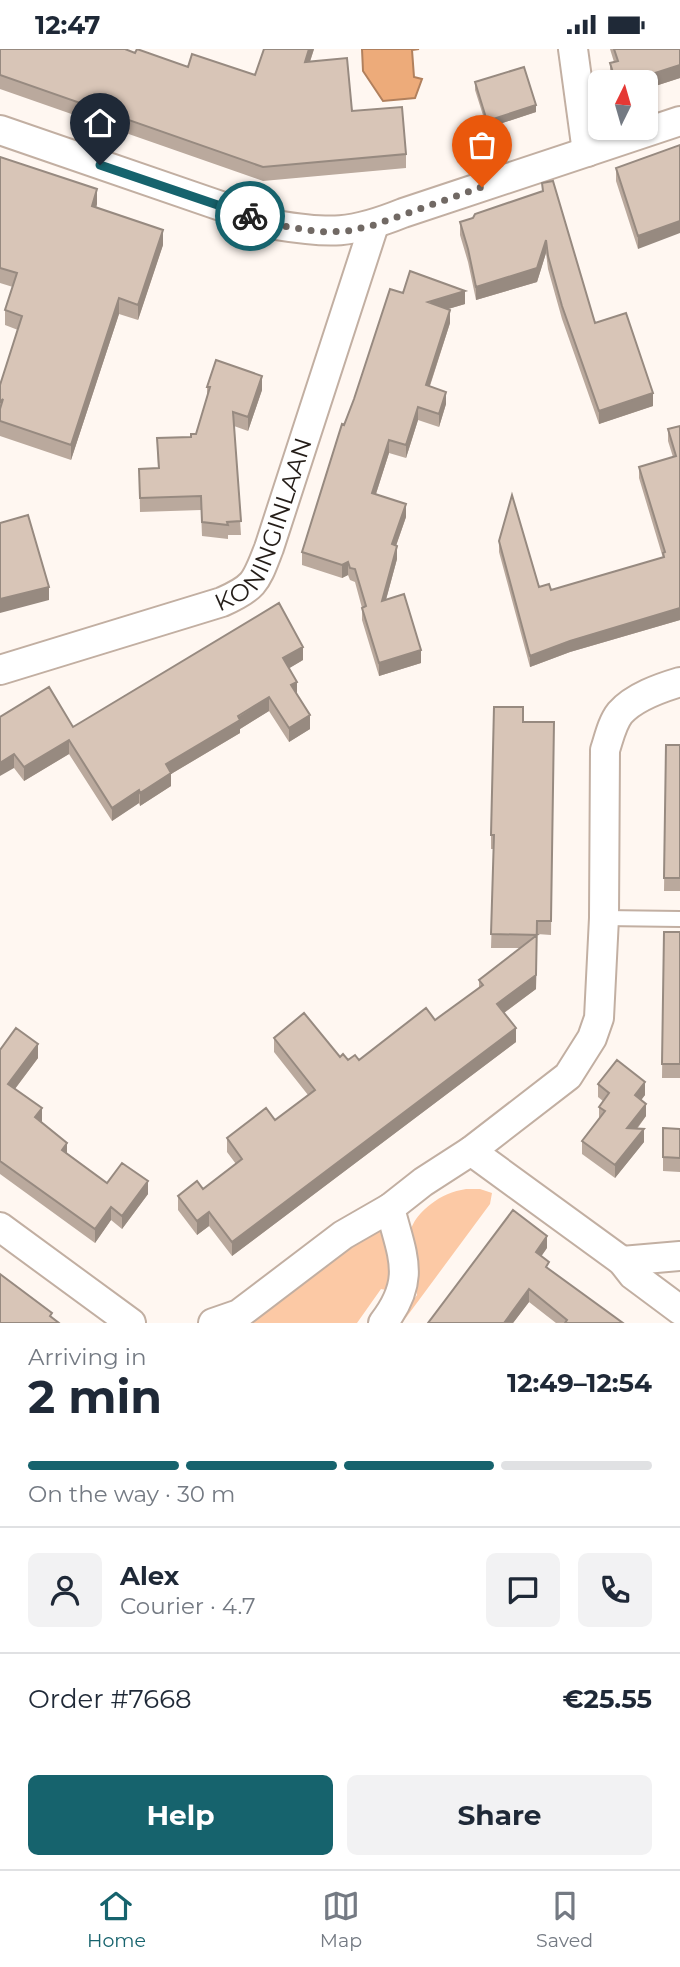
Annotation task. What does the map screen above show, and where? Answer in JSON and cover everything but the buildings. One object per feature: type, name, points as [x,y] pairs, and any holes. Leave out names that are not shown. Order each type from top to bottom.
[{"type":"street","points":[[573,49],[587,152]]},
{"type":"street","points":[[0,131],[276,225],[320,232],[348,231],[374,225],[680,121]]},
{"type":"street","name":"KONINGINLAAN","points":[[0,670],[222,602],[240,594],[256,580],[270,548],[374,225]]},
{"type":"street","points":[[213,1323],[239,1314],[343,1235],[390,1208],[423,1182],[471,1151],[568,1076],[592,1038],[599,1018],[604,918],[605,750],[620,713],[640,698],[680,682]]},
{"type":"street","points":[[471,1151],[622,1261],[633,1275],[680,1310]]},
{"type":"street","points":[[383,1323],[397,1305],[404,1286],[404,1262],[390,1208]]},
{"type":"street","points":[[0,1227],[131,1323]]},
{"type":"street","points":[[622,1261],[680,1256]]},
{"type":"lane","points":[[604,918],[680,919]]},
{"type":"shaded area","points":[[362,49],[419,49],[412,50],[414,77],[422,79],[415,98],[383,101],[363,71]]},
{"type":"shaded area","points":[[480,1189],[492,1193],[490,1204],[402,1323],[396,1323],[417,1295],[408,1246],[413,1224],[435,1201],[447,1194]]},
{"type":"shaded area","points":[[384,1227],[397,1271],[386,1290],[381,1289],[357,1323],[246,1323],[374,1228]]},
{"type":"way so far","points":[[250,216],[276,225],[320,232],[348,231],[374,225],[482,187]]},
{"type":"route","points":[[100,165],[250,216]]}]
